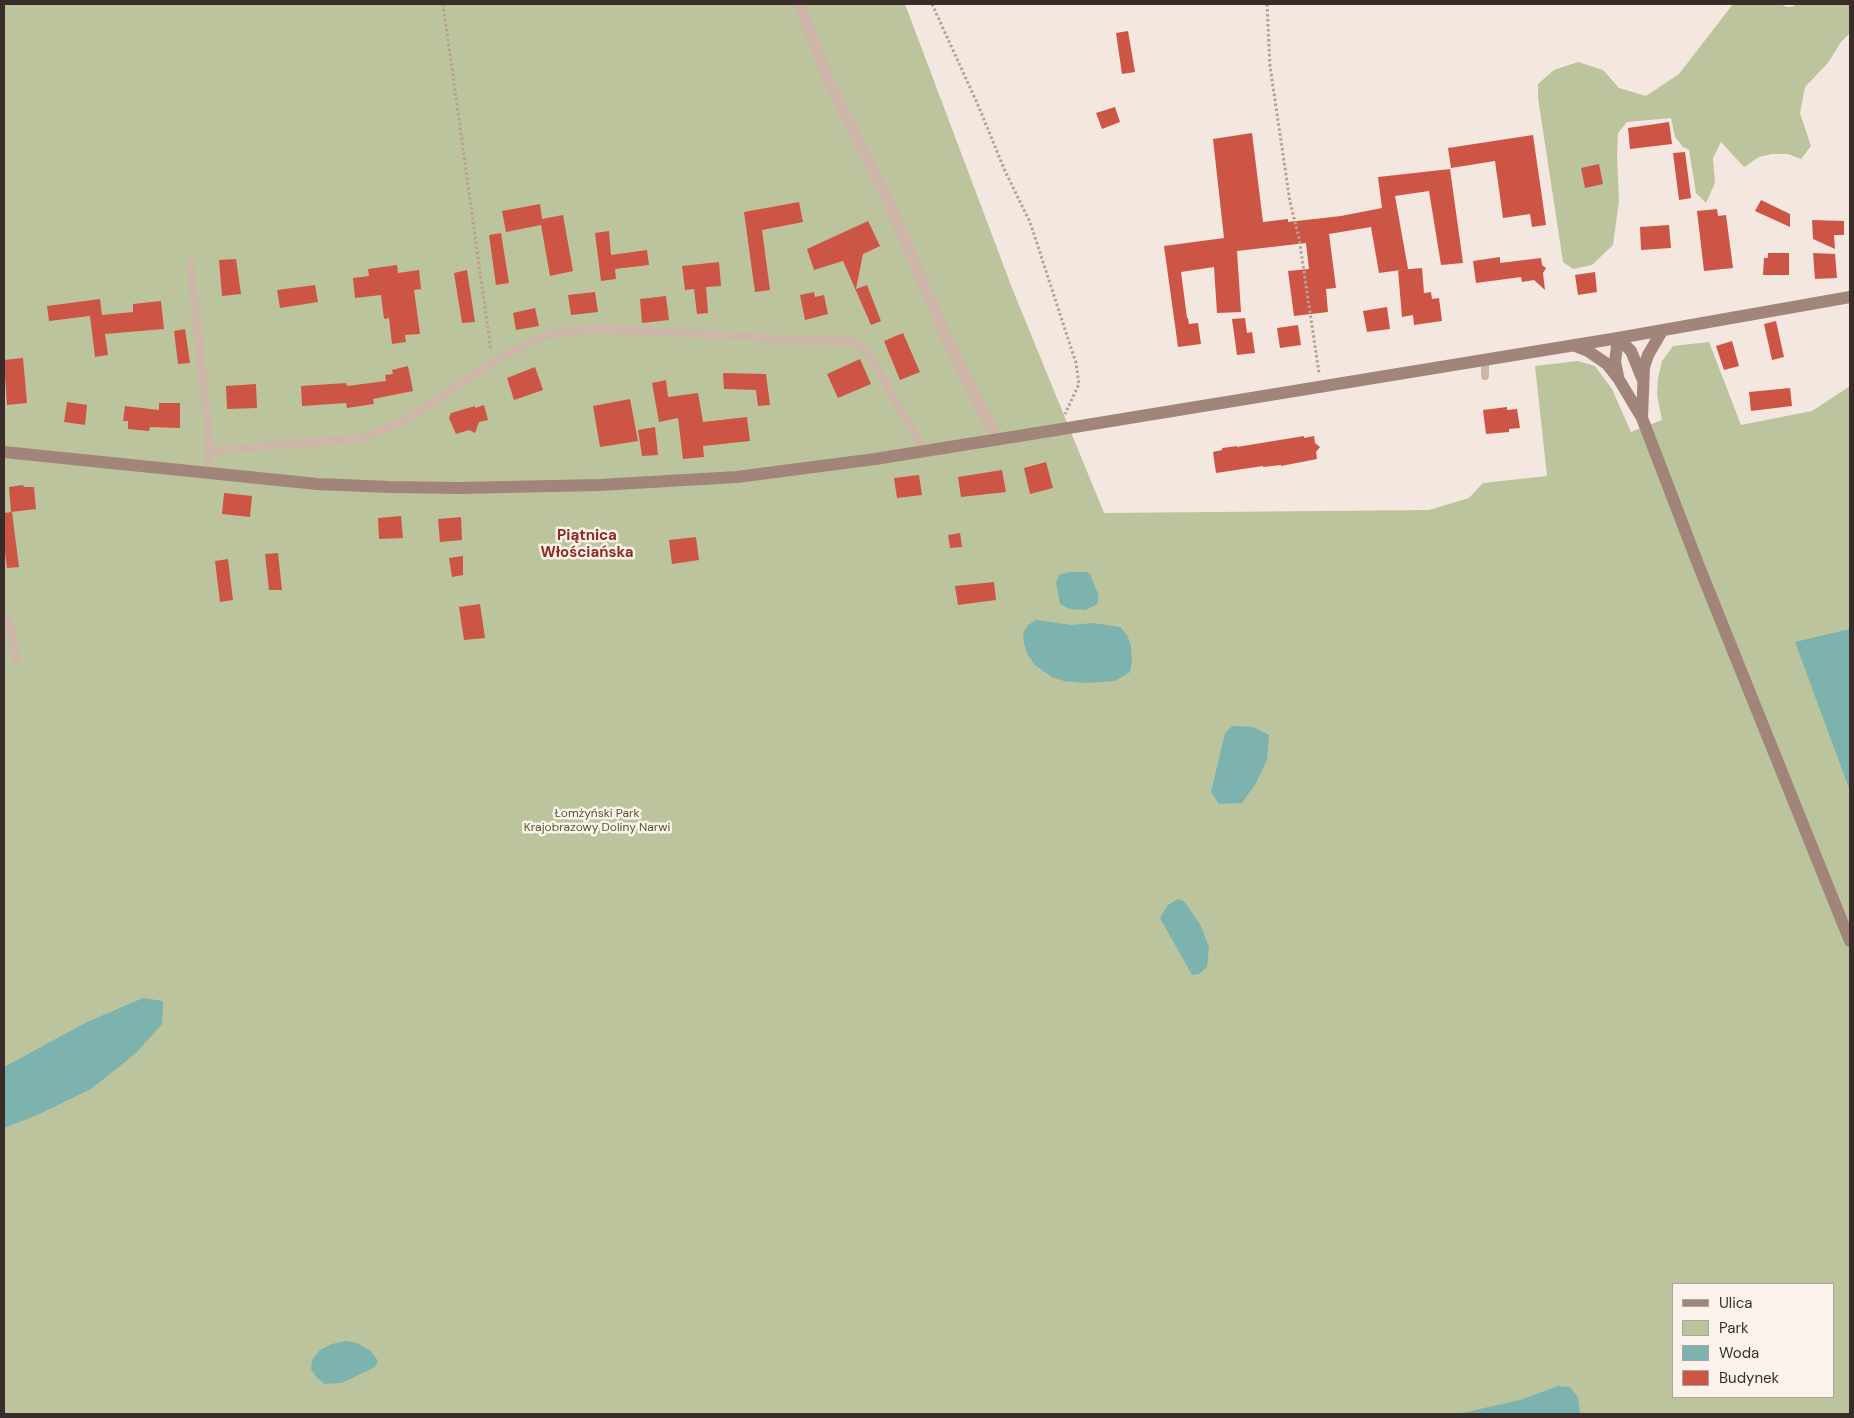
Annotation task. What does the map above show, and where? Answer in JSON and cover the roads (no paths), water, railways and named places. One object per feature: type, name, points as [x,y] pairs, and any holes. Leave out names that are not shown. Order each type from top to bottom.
[{"type":"street","points":[[799,4],[830,83],[893,212],[950,346],[997,440]]},
{"type":"street","points":[[4,452],[317,484],[390,487],[459,488],[599,485],[737,477],[997,440],[1662,331],[1850,297]]},
{"type":"street","points":[[1642,418],[1642,380],[1645,360],[1662,331]]},
{"type":"street","points":[[1618,338],[1615,362],[1618,378]]},
{"type":"street","points":[[1618,338],[1631,351],[1642,380]]},
{"type":"street","points":[[1573,345],[1596,355],[1607,364],[1618,378],[1642,418],[1702,573],[1850,941]]},
{"type":"lane","points":[[190,263],[210,451],[209,473]]},
{"type":"lane","points":[[210,451],[363,438],[406,420],[493,362],[545,336],[561,332],[596,329],[744,336],[786,340],[855,341],[869,354],[924,451]]},
{"type":"lane","points":[[1484,360],[1486,376]]},
{"type":"lane","points":[[4,616],[9,623],[16,659]]},
{"type":"water","points":[[1069,572],[1087,572],[1090,574],[1098,594],[1098,603],[1085,610],[1070,609],[1060,604],[1056,583],[1059,575]]},
{"type":"water","points":[[1036,620],[1072,625],[1093,623],[1120,627],[1127,635],[1131,645],[1132,660],[1130,672],[1115,681],[1085,683],[1064,681],[1052,677],[1035,665],[1028,655],[1024,644],[1023,633],[1028,625]]},
{"type":"water","points":[[1850,629],[1850,791],[1795,642]]},
{"type":"water","points":[[1232,726],[1253,727],[1269,735],[1267,760],[1256,783],[1242,803],[1219,804],[1211,792],[1225,733]]},
{"type":"water","points":[[1178,899],[1185,902],[1201,926],[1209,947],[1207,967],[1199,974],[1192,975],[1160,918],[1168,905]]},
{"type":"water","points":[[143,998],[163,1001],[162,1024],[135,1054],[91,1089],[37,1115],[4,1128],[4,1067],[87,1022]]},
{"type":"water","points":[[346,1341],[357,1343],[371,1351],[378,1361],[375,1367],[342,1383],[325,1384],[317,1378],[311,1369],[312,1360],[320,1350],[332,1344]]},
{"type":"water","points":[[1558,1386],[1570,1387],[1578,1398],[1580,1413],[1353,1414],[1462,1413],[1520,1400]]},
{"type":"district","name":"Piątnica Włościańska","points":[[587,544]]},
{"type":"park label","name":"Łomżyński Park Krajobrazowy Doliny Narwi","points":[[597,821]]}]
